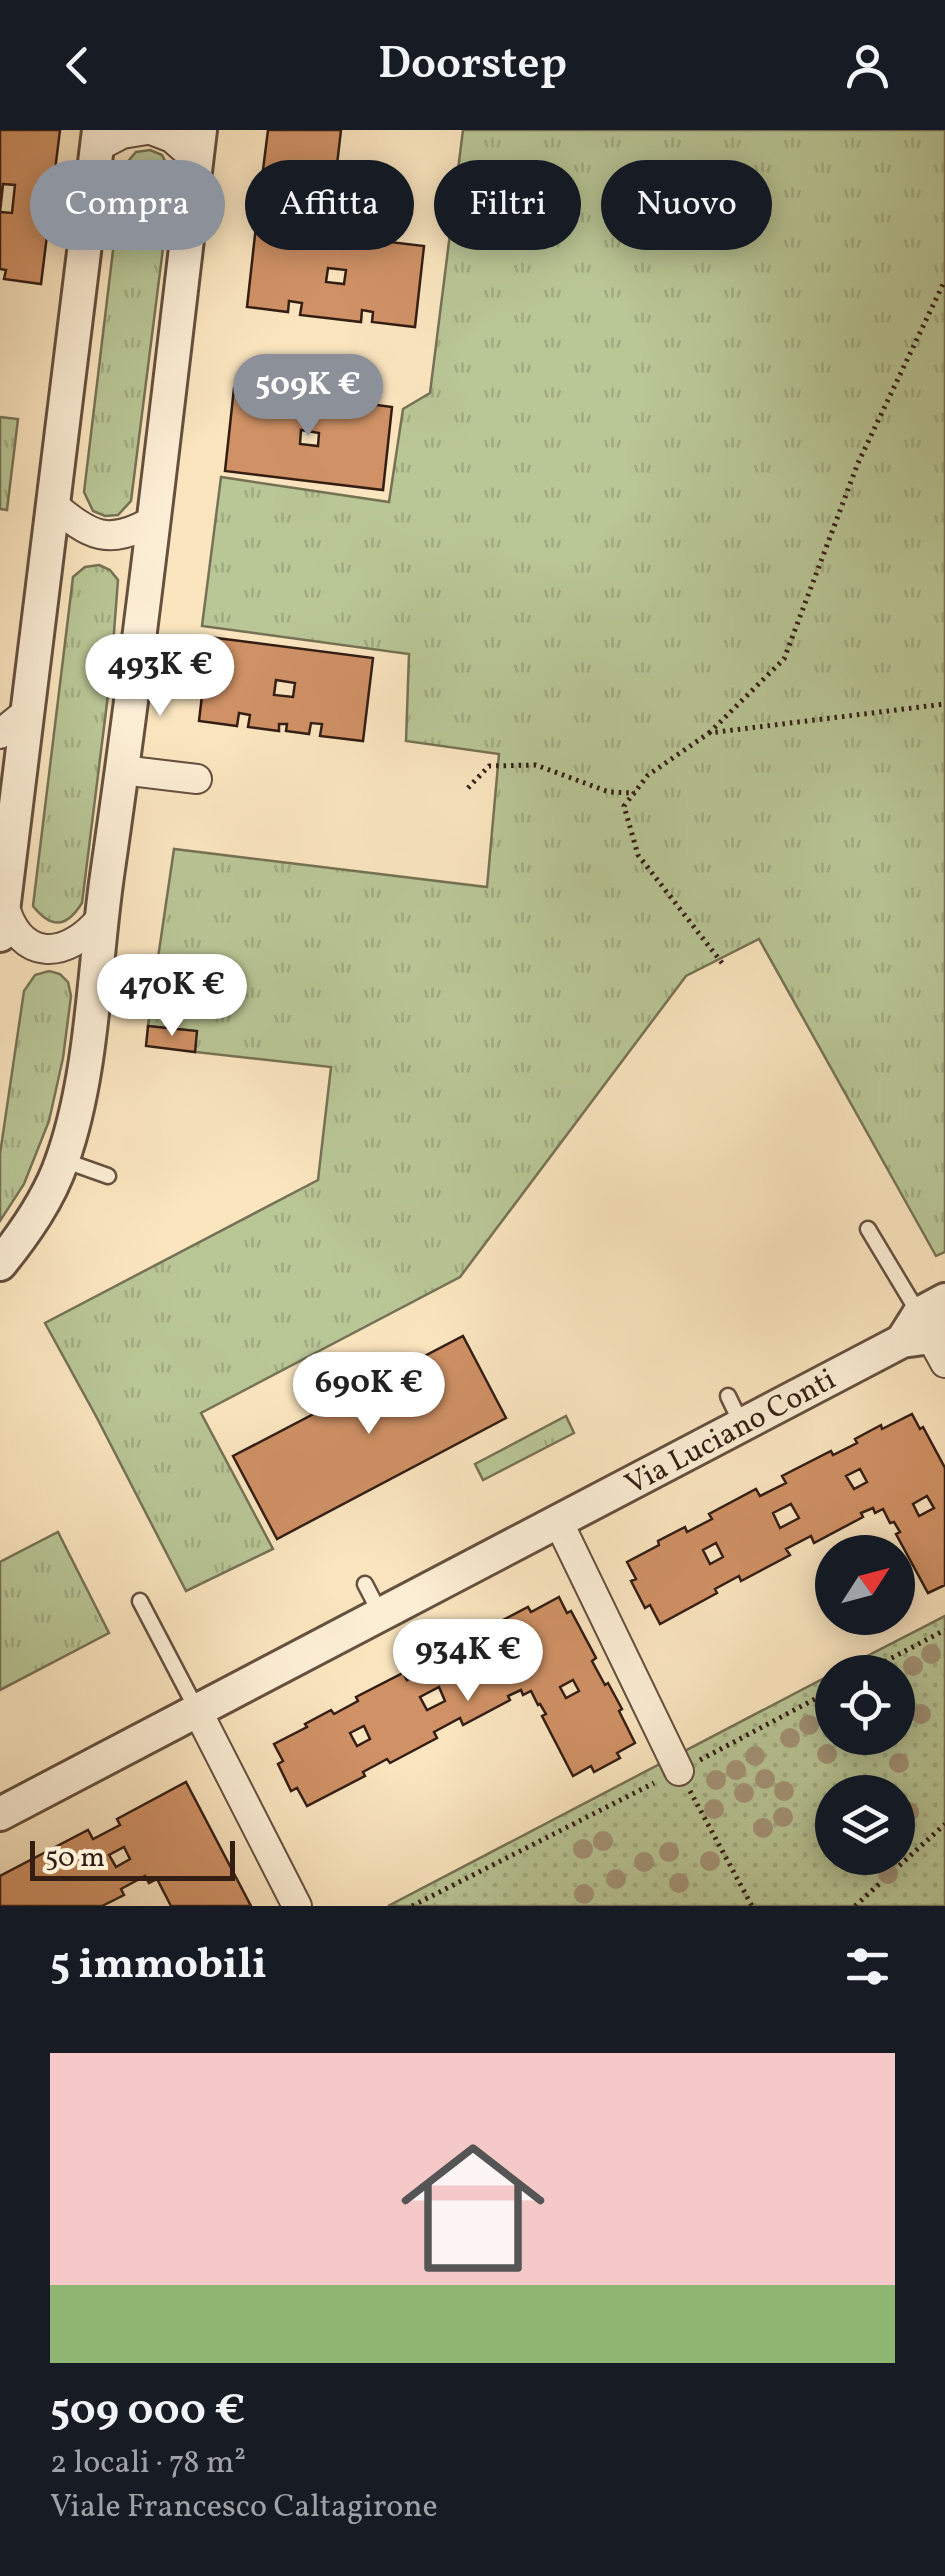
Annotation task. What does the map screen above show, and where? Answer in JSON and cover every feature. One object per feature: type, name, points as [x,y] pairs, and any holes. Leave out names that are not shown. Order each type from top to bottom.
[{"type":"street","points":[[0,1264],[38,1211],[63,1160],[84,1066],[198,145],[149,130],[98,139],[27,712],[8,787],[2,919],[8,920],[27,942],[40,948],[60,948],[76,942],[101,918]]},
{"type":"street","points":[[52,504],[84,529],[106,536],[131,532],[154,520]]},
{"type":"street","points":[[0,734],[27,712]]},
{"type":"street","points":[[122,770],[197,780]]},
{"type":"street","name":"Via Luciano Conti","points":[[0,1814],[558,1521],[735,1410],[931,1331]]},
{"type":"street","points":[[558,1521],[679,1771]]},
{"type":"street","points":[[197,1710],[297,1906]]},
{"type":"lane","points":[[63,1160],[108,1176]]},
{"type":"lane","points":[[868,1229],[931,1331]]},
{"type":"lane","points":[[365,1584],[381,1614]]},
{"type":"lane","points":[[140,1601],[197,1710]]},
{"type":"path","points":[[722,963],[638,855],[624,806],[648,775],[709,733],[784,659],[858,464],[945,280]]},
{"type":"path","points":[[709,733],[945,704]]},
{"type":"path","points":[[468,788],[490,766],[536,766],[609,792],[635,793]]},
{"type":"path","points":[[897,1655],[945,1630]]},
{"type":"path","points":[[412,1906],[815,1699]]},
{"type":"path","points":[[679,1771],[752,1906]]},
{"type":"path","points":[[854,1906],[945,1824]]},
{"type":"green space","points":[[463,130],[945,130],[945,1252],[936,1256],[759,939],[686,976],[460,1277],[201,1413],[273,1549],[186,1591],[45,1323],[318,1180],[331,1067],[195,1052],[196,1031],[148,1026],[174,849],[487,887],[499,754],[406,741],[409,654],[202,626],[221,477],[389,502],[403,409],[430,393],[448,250],[581,250],[581,160],[459,160]]},
{"type":"green space","points":[[150,150],[164,160],[129,160],[136,152]]},
{"type":"green space","points":[[113,250],[163,250],[131,501],[118,515],[105,516],[93,511],[84,492]]},
{"type":"green space","points":[[0,417],[18,419],[7,510],[0,509]]},
{"type":"green space","points":[[99,565],[118,580],[111,671],[82,903],[71,917],[59,923],[47,919],[33,906],[73,577],[85,567]]},
{"type":"green space","points":[[49,971],[68,982],[71,996],[63,1058],[49,1121],[24,1184],[0,1221],[0,1154],[24,991],[35,975]]},
{"type":"green space","points":[[566,1416],[574,1433],[483,1480],[475,1464]]},
{"type":"green space","points":[[58,1532],[109,1633],[0,1690],[0,1562]]},
{"type":"green space","points":[[945,1616],[945,1906],[388,1906],[815,1683],[815,1755],[915,1755],[915,1655],[869,1655],[915,1635],[915,1631]]},
{"type":"building","points":[[0,130],[60,130],[56,160],[30,160],[30,250],[45,250],[41,284],[4,279],[6,270],[0,269]],"holes":[[[3,184],[15,185],[12,213],[0,212]]]},
{"type":"building","points":[[268,130],[341,130],[338,160],[264,160]]},
{"type":"building","points":[[414,245],[424,246],[415,327],[372,322],[373,312],[362,310],[361,322],[300,315],[302,303],[289,301],[288,312],[247,307],[253,250],[414,250]],"holes":[[[328,268],[346,270],[344,284],[326,282]]]},
{"type":"building","points":[[234,388],[272,392],[272,402],[282,404],[283,394],[344,400],[343,411],[354,413],[355,402],[392,407],[383,490],[225,471]],"holes":[[[301,430],[319,433],[318,446],[300,444]]]},
{"type":"building","points":[[209,637],[373,658],[363,741],[320,736],[322,724],[311,723],[309,734],[286,731],[287,724],[279,724],[279,731],[248,727],[250,715],[239,713],[237,726],[199,721]],"holes":[[[276,680],[295,683],[293,697],[274,695]]]},
{"type":"building","points":[[148,1026],[197,1031],[195,1052],[146,1046]]},
{"type":"building","points":[[463,1336],[506,1418],[277,1539],[233,1456]]},
{"type":"building","points":[[912,1414],[945,1468],[945,1585],[928,1593],[915,1569],[915,1535],[897,1535],[900,1532],[883,1509],[875,1513],[873,1508],[829,1535],[815,1535],[814,1543],[811,1536],[786,1549],[790,1555],[741,1581],[739,1576],[715,1589],[717,1593],[660,1624],[650,1605],[645,1608],[631,1581],[636,1579],[627,1562],[685,1527],[687,1532],[712,1519],[709,1514],[756,1489],[760,1496],[786,1483],[782,1476],[831,1451],[833,1455],[857,1443],[855,1439],[881,1425],[882,1429]],"holes":[[[860,1469],[867,1482],[854,1489],[846,1476]],[[927,1496],[934,1508],[919,1516],[913,1504]],[[791,1504],[799,1518],[780,1528],[773,1513]],[[716,1543],[723,1557],[710,1564],[703,1550]]]},
{"type":"building","points":[[559,1597],[567,1613],[571,1611],[596,1658],[592,1661],[622,1709],[619,1711],[635,1743],[617,1753],[620,1758],[594,1772],[591,1766],[573,1776],[542,1716],[546,1714],[540,1704],[531,1691],[523,1695],[521,1690],[463,1725],[460,1718],[434,1732],[437,1738],[390,1763],[387,1759],[363,1772],[365,1776],[307,1806],[297,1788],[291,1791],[278,1764],[283,1761],[274,1744],[403,1673],[407,1680],[433,1666],[430,1659],[476,1634],[478,1639],[528,1607],[531,1612]],"holes":[[[506,1653],[513,1666],[502,1672],[494,1660]],[[573,1680],[579,1691],[566,1698],[560,1687]],[[439,1687],[445,1701],[427,1710],[420,1697]],[[364,1726],[370,1739],[357,1746],[350,1733]]]},
{"type":"building","points":[[186,1782],[251,1906],[171,1906],[157,1879],[149,1883],[145,1876],[121,1889],[124,1895],[102,1906],[0,1906],[0,1876],[88,1830],[93,1839],[120,1825],[117,1819]],"holes":[[[124,1847],[130,1859],[116,1867],[109,1855]]]}]
